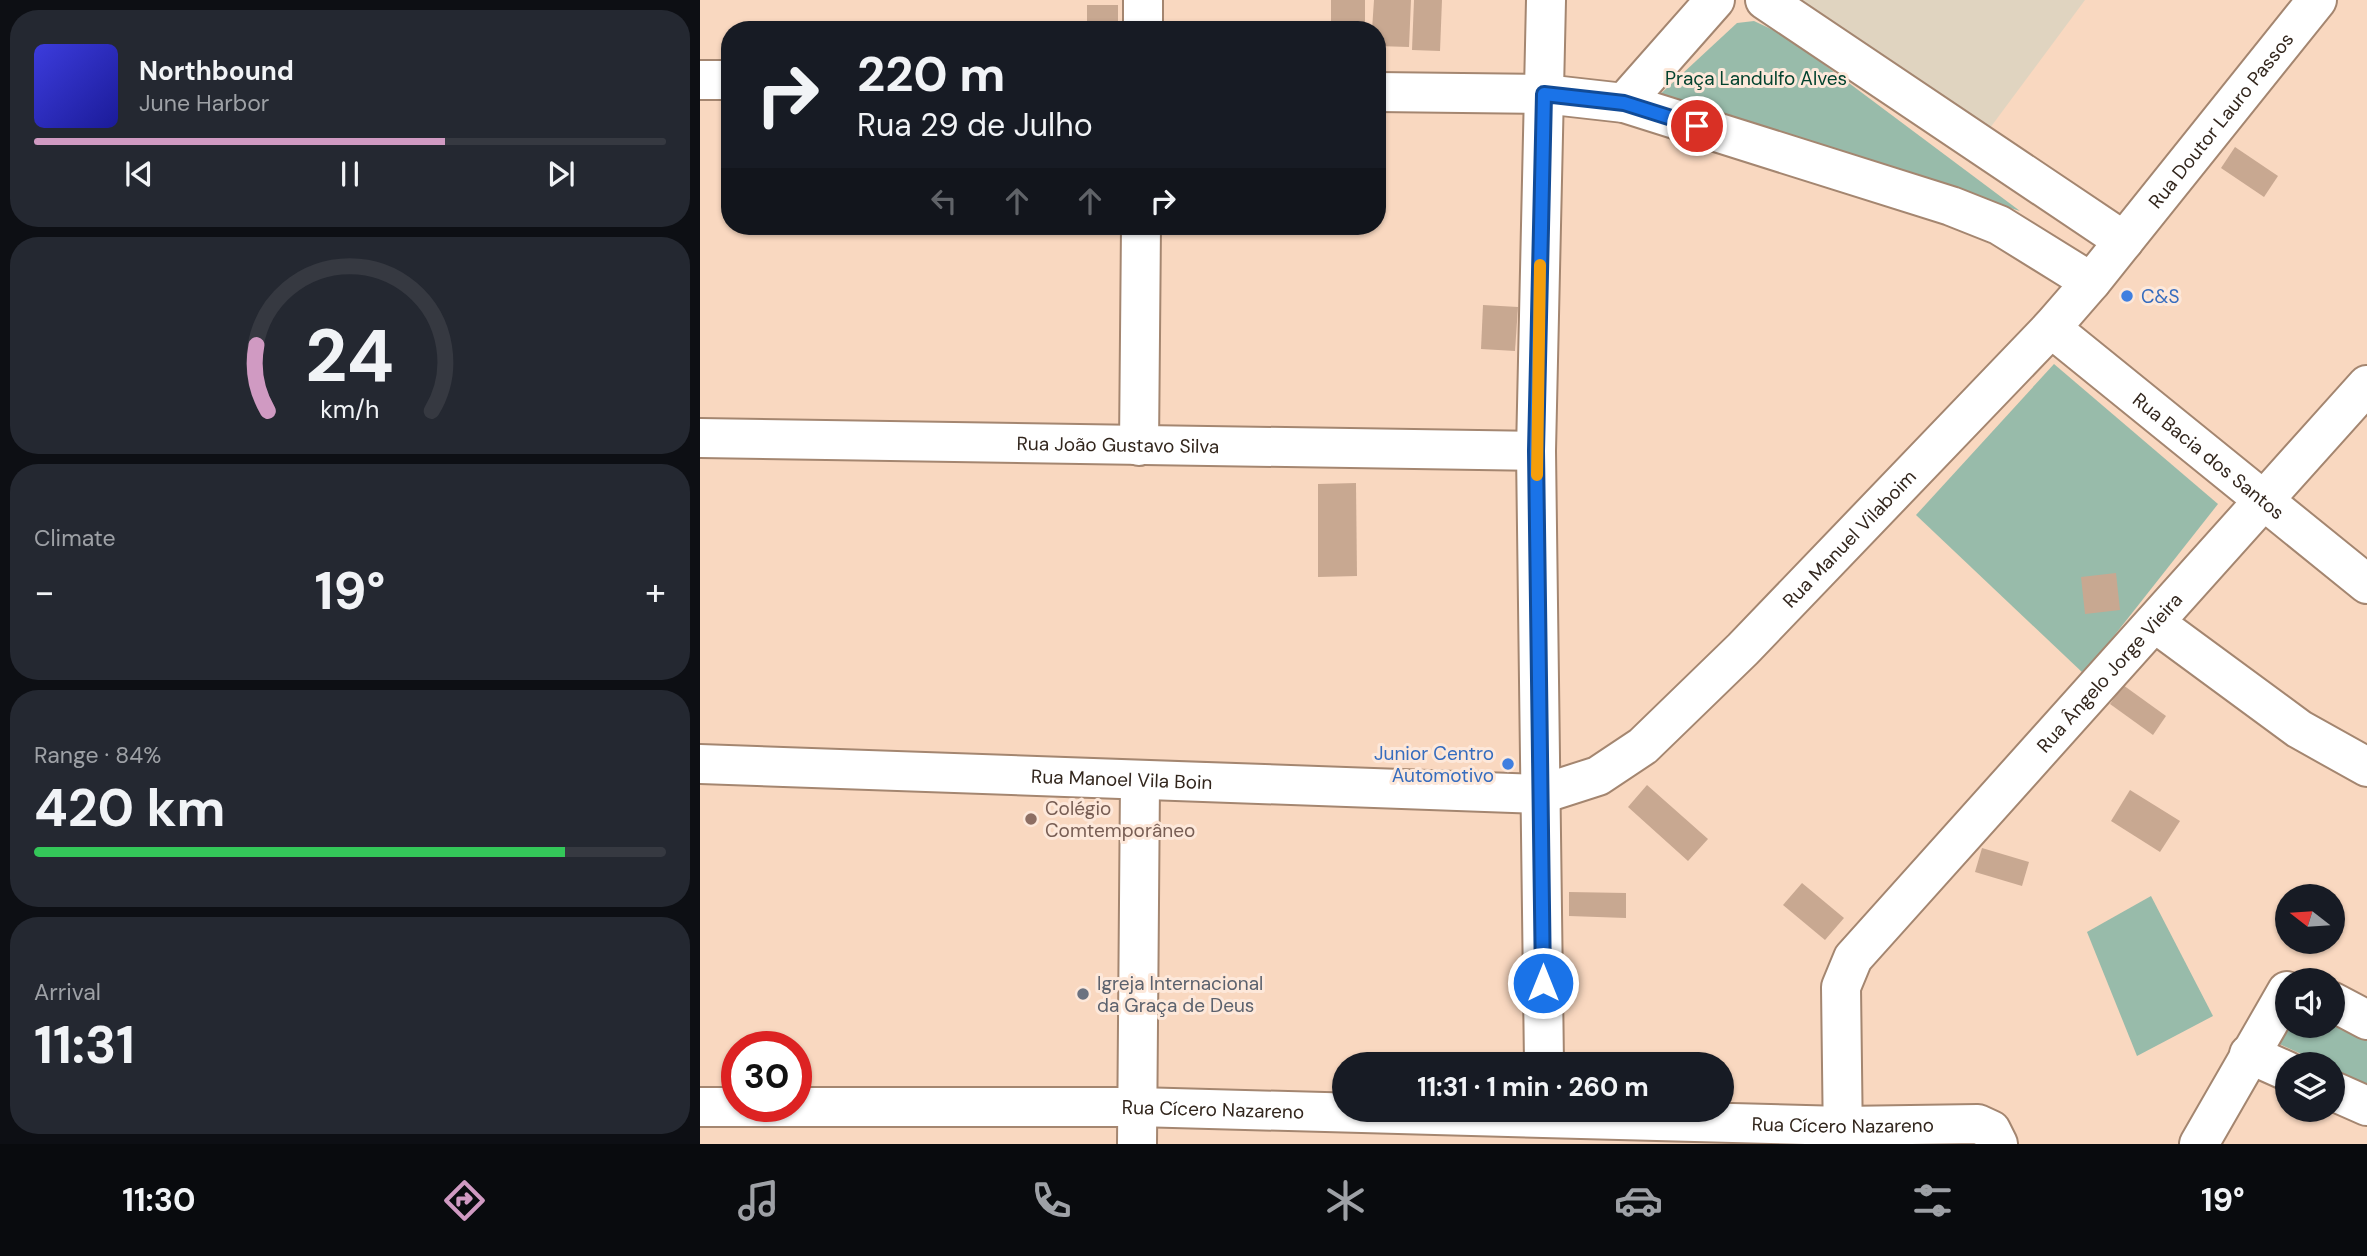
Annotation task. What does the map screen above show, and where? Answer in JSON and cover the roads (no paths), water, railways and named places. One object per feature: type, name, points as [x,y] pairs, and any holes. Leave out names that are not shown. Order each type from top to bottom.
[{"type":"street","points":[[1143,0],[1143,21]]},
{"type":"street","points":[[1544,1052],[1536,451],[1546,0]]},
{"type":"street","points":[[1624,103],[1716,0]]},
{"type":"street","points":[[1765,0],[2124,241]]},
{"type":"street","name":"Rua Doutor Lauro Passos","points":[[2124,241],[2317,0]]},
{"type":"street","points":[[700,80],[721,80]]},
{"type":"street","points":[[1386,92],[1544,94],[1624,103],[1951,206],[1999,225],[2091,282]]},
{"type":"street","points":[[1139,446],[1141,235]]},
{"type":"street","name":"Rua Manuel Vilaboim","points":[[1542,794],[1598,776],[1643,746],[1743,649],[2051,328],[2124,241]]},
{"type":"street","name":"Rua Bacia dos Santos","points":[[2051,328],[2367,584]]},
{"type":"street","name":"Rua Ângelo Jorge Vieira","points":[[1843,1135],[1841,987],[1853,958],[2367,386]]},
{"type":"street","name":"Rua João Gustavo Silva","points":[[700,438],[1536,451]]},
{"type":"street","points":[[2155,623],[2299,729],[2367,767]]},
{"type":"street","name":"Rua Manoel Vila Boin","points":[[700,764],[1140,782],[1542,794]]},
{"type":"street","points":[[1137,1126],[1140,782]]},
{"type":"street","points":[[2345,1008],[2367,1020]]},
{"type":"street","points":[[2199,1144],[2275,1011]]},
{"type":"street","points":[[2249,1054],[2275,1066]]},
{"type":"street","points":[[2345,1096],[2367,1106]]},
{"type":"street","name":"Rua Cícero Nazareno","points":[[700,1107],[1137,1126],[1544,1124],[1843,1135],[1988,1134]]},
{"type":"place","name":"C&S","points":[[2127,296]]},
{"type":"place","name":"Junior Centro Automotivo","points":[[1508,764]]},
{"type":"place","name":"Colégio Comtemporâneo","points":[[1031,819]]},
{"type":"place","name":"Igreja Internacional da Graça de Deus","points":[[1083,994]]},
{"type":"park label","name":"Praça Landulfo Alves","points":[[1756,78]]}]
